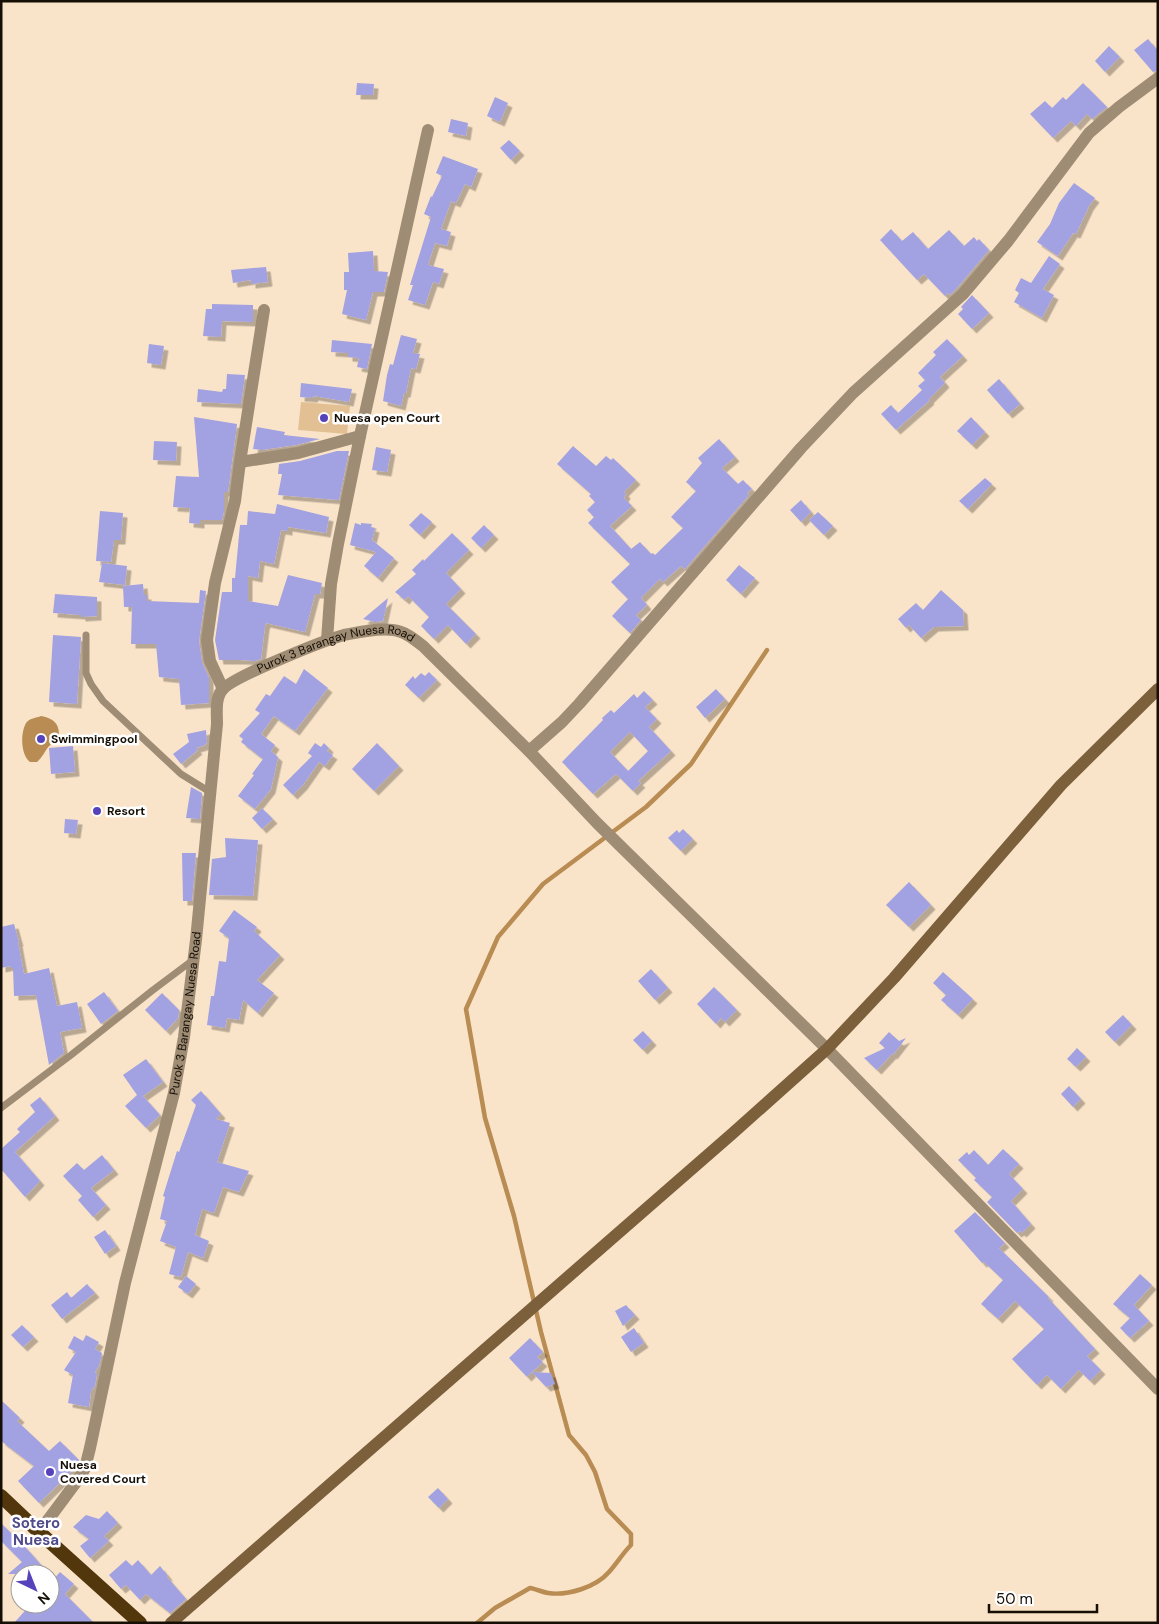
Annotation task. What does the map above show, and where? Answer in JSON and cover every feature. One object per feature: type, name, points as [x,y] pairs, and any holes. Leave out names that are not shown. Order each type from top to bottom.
[{"type":"highway","points":[[1,1496],[38,1532],[140,1623]]},
{"type":"main road","points":[[171,1623],[733,1134],[828,1048],[894,978],[1060,785],[1158,689]]},
{"type":"street","points":[[529,751],[579,704],[801,448],[853,393],[963,294],[1008,241],[1089,134],[1119,107],[1158,78]]},
{"type":"street","points":[[327,640],[331,584],[360,436],[428,130]]},
{"type":"street","points":[[223,689],[210,661],[207,640],[215,583],[235,501],[264,310]]},
{"type":"street","points":[[240,462],[298,453],[360,436]]},
{"type":"street","name":"Purok 3 Barangay Nuesa Road","points":[[38,1532],[85,1468],[125,1283],[174,1093],[184,1037],[194,960],[219,696],[223,689],[232,682],[246,675],[327,640],[366,631],[394,630],[410,637],[423,646],[529,751],[597,823],[828,1048],[1158,1389]]},
{"type":"lane","points":[[86,635],[86,673],[90,684],[103,701],[181,774],[210,792]]},
{"type":"lane","points":[[1,1108],[194,960]]},
{"type":"shaded area","name":"Nuesa open Court","points":[[301,402],[350,406],[347,434],[298,430]]},
{"type":"shaded area","name":"Swimmingpool","points":[[41,716],[54,721],[59,730],[59,740],[48,747],[37,762],[30,762],[27,759],[22,744],[24,728],[28,721]]},
{"type":"building","points":[[1148,39],[1158,51],[1158,70],[1153,72],[1134,50]]},
{"type":"building","points":[[1109,46],[1120,57],[1105,72],[1095,61]]},
{"type":"building","points":[[357,83],[374,84],[373,95],[356,95]]},
{"type":"building","points":[[1083,83],[1107,107],[1092,119],[1087,114],[1076,126],[1071,121],[1053,138],[1030,114],[1045,101],[1052,108],[1063,97],[1066,100]]},
{"type":"building","points":[[495,97],[508,103],[500,122],[487,116]]},
{"type":"building","points":[[451,119],[468,123],[466,136],[448,132]]},
{"type":"building","points":[[509,140],[520,151],[511,160],[500,148]]},
{"type":"building","points":[[443,156],[478,169],[471,187],[465,184],[456,203],[451,201],[441,229],[451,232],[447,246],[435,243],[428,265],[444,269],[439,284],[433,282],[425,305],[408,300],[413,285],[410,285],[431,217],[424,214],[442,176],[436,173]]},
{"type":"building","points":[[1074,183],[1095,198],[1089,206],[1076,234],[1073,233],[1058,256],[1037,242],[1050,224],[1059,203]]},
{"type":"building","points":[[891,229],[902,241],[913,232],[928,249],[949,230],[964,246],[974,237],[977,241],[979,239],[989,250],[957,288],[950,295],[948,293],[945,296],[924,274],[917,280],[880,240]]},
{"type":"building","points":[[373,251],[374,271],[388,272],[384,292],[373,292],[366,320],[342,314],[347,290],[344,290],[344,272],[349,272],[348,253]]},
{"type":"building","points":[[1049,256],[1060,264],[1043,289],[1054,295],[1042,318],[1014,302],[1019,293],[1015,290],[1021,278],[1031,283]]},
{"type":"building","points":[[266,267],[268,282],[251,284],[251,280],[233,283],[231,270]]},
{"type":"building","points":[[972,295],[989,313],[972,329],[958,314],[963,309],[961,307]]},
{"type":"building","points":[[212,304],[253,305],[253,322],[222,321],[221,337],[203,336],[206,309],[212,309]]},
{"type":"building","points":[[401,335],[417,339],[413,353],[420,354],[416,369],[411,368],[406,393],[404,393],[401,406],[383,401],[390,364],[393,365]]},
{"type":"building","points":[[947,339],[963,356],[940,377],[945,383],[930,400],[896,430],[881,414],[891,405],[898,413],[922,390],[918,386],[925,380],[918,373],[936,355],[933,352]]},
{"type":"building","points":[[332,340],[372,344],[367,369],[357,367],[359,358],[348,357],[348,353],[331,352]]},
{"type":"building","points":[[149,344],[164,346],[161,365],[147,363]]},
{"type":"building","points":[[227,374],[245,375],[241,404],[197,402],[198,389],[222,392],[223,389],[226,389]]},
{"type":"building","points":[[999,379],[1020,404],[1008,414],[987,390]]},
{"type":"building","points":[[301,383],[352,389],[349,402],[314,396],[313,398],[300,397]]},
{"type":"building","points":[[194,417],[237,424],[228,492],[224,492],[222,520],[200,520],[200,524],[189,523],[190,508],[173,507],[176,476],[199,477]]},
{"type":"building","points":[[971,417],[985,432],[972,445],[957,431]]},
{"type":"building","points":[[257,427],[285,432],[284,435],[320,439],[296,445],[262,450],[253,449]]},
{"type":"building","points":[[719,439],[735,457],[722,468],[738,484],[743,480],[752,489],[747,493],[749,495],[685,569],[681,566],[663,582],[660,579],[641,598],[647,605],[636,615],[641,620],[630,633],[612,616],[628,599],[611,582],[630,564],[588,523],[594,517],[587,510],[595,502],[589,496],[591,494],[557,464],[573,446],[596,466],[606,456],[611,460],[613,458],[636,480],[624,492],[626,494],[624,498],[632,506],[610,526],[631,549],[640,542],[651,554],[655,555],[683,528],[671,517],[696,491],[686,482],[702,463],[698,458]]},
{"type":"building","points":[[154,441],[177,442],[176,461],[153,460]]},
{"type":"building","points":[[376,447],[391,450],[387,472],[372,470]]},
{"type":"building","points":[[337,451],[349,451],[339,500],[278,495],[282,474],[278,474],[279,464],[300,461]]},
{"type":"building","points":[[985,478],[992,484],[968,509],[959,501]]},
{"type":"building","points":[[801,500],[811,512],[801,522],[790,510]]},
{"type":"building","points":[[277,504],[329,517],[326,533],[288,527],[288,531],[281,530],[274,564],[260,561],[258,578],[248,576],[248,601],[278,606],[288,575],[322,583],[320,594],[315,594],[305,632],[266,623],[261,659],[255,661],[219,660],[215,640],[222,592],[232,592],[232,578],[235,578],[240,525],[247,525],[248,511],[275,514]]},
{"type":"building","points":[[100,511],[123,513],[121,540],[114,540],[111,562],[96,561]]},
{"type":"building","points":[[818,512],[833,526],[824,535],[809,520]]},
{"type":"building","points":[[421,513],[432,522],[420,535],[409,525]]},
{"type":"building","points":[[355,523],[361,525],[361,523],[372,524],[371,527],[375,528],[372,540],[394,558],[378,578],[364,566],[376,552],[350,545]]},
{"type":"building","points":[[484,525],[494,535],[481,548],[471,538]]},
{"type":"building","points":[[452,533],[469,550],[446,573],[461,589],[446,604],[476,634],[466,644],[448,625],[434,639],[421,626],[429,617],[408,596],[405,600],[395,592],[416,574],[412,570],[423,559],[424,561]]},
{"type":"building","points":[[102,563],[127,566],[125,585],[99,582]]},
{"type":"building","points":[[739,565],[755,578],[741,594],[726,580]]},
{"type":"building","points":[[143,584],[144,595],[147,595],[147,601],[199,603],[200,590],[206,591],[199,641],[202,662],[209,678],[209,703],[181,705],[179,679],[159,677],[156,644],[131,644],[132,607],[124,607],[123,586]]},
{"type":"building","points":[[941,590],[963,610],[964,626],[934,627],[921,638],[909,625],[906,628],[898,619],[916,603],[923,610]]},
{"type":"building","points":[[55,594],[97,597],[97,616],[81,617],[81,615],[53,613]]},
{"type":"building","points":[[388,598],[383,621],[375,622],[363,619]]},
{"type":"building","points":[[53,635],[81,637],[77,704],[49,702]]},
{"type":"building","points":[[304,669],[328,688],[295,731],[274,716],[261,734],[275,745],[271,751],[278,757],[271,789],[255,809],[238,796],[254,775],[252,774],[263,759],[241,742],[243,739],[239,736],[260,713],[255,710],[266,694],[270,696],[284,676],[296,684]]},
{"type":"building","points":[[429,672],[437,680],[419,698],[405,685],[413,676],[415,679],[421,673],[425,676]]},
{"type":"building","points":[[716,689],[725,699],[705,718],[696,707]]},
{"type":"building","points":[[644,691],[653,700],[645,707],[657,719],[649,727],[671,751],[638,781],[641,783],[633,791],[616,774],[593,794],[562,762],[611,710],[614,713],[634,694],[637,698]],"holes":[[[630,732],[648,751],[628,771],[610,752]]]},
{"type":"building","points":[[206,730],[207,743],[196,748],[198,750],[181,764],[173,754],[189,742],[187,734]]},
{"type":"building","points":[[315,743],[321,747],[324,743],[329,748],[327,751],[333,755],[325,766],[319,762],[303,785],[293,795],[283,785],[312,756],[308,753]]},
{"type":"building","points":[[377,743],[399,766],[374,791],[352,769]]},
{"type":"building","points":[[73,746],[75,772],[51,774],[49,748]]},
{"type":"building","points":[[191,787],[202,793],[200,819],[186,818]]},
{"type":"building","points":[[262,808],[273,819],[262,829],[252,818]]},
{"type":"building","points":[[65,819],[78,820],[76,834],[64,833]]},
{"type":"building","points":[[683,829],[693,839],[681,851],[668,838],[677,830],[679,833]]},
{"type":"building","points":[[225,838],[258,840],[253,896],[209,895],[212,859],[226,857]]},
{"type":"building","points":[[182,853],[196,853],[192,901],[183,901]]},
{"type":"building","points":[[909,882],[931,905],[909,927],[886,905]]},
{"type":"building","points":[[234,910],[257,927],[254,931],[280,955],[257,980],[274,993],[258,1013],[243,1000],[239,1020],[227,1018],[225,1028],[207,1025],[211,996],[214,996],[219,961],[226,962],[229,938],[219,931]]},
{"type":"building","points":[[14,924],[24,974],[49,968],[57,1006],[77,1002],[82,1028],[60,1032],[64,1053],[49,1065],[36,995],[14,996],[13,968],[10,968],[10,966],[1,968],[1,927]]},
{"type":"building","points":[[651,969],[668,988],[655,1000],[638,981]]},
{"type":"building","points":[[943,972],[973,999],[958,1015],[941,1000],[946,995],[933,983]]},
{"type":"building","points":[[714,987],[737,1010],[725,1022],[721,1018],[716,1024],[697,1004]]},
{"type":"building","points":[[104,992],[118,1011],[101,1024],[87,1004]]},
{"type":"building","points":[[162,993],[179,1010],[178,1018],[166,1031],[145,1010]]},
{"type":"building","points":[[1123,1015],[1132,1025],[1115,1042],[1105,1032]]},
{"type":"building","points":[[643,1031],[652,1041],[643,1050],[633,1040]]},
{"type":"building","points":[[889,1032],[899,1041],[906,1038],[893,1055],[877,1070],[864,1058],[885,1048],[879,1043]]},
{"type":"building","points":[[1077,1048],[1086,1057],[1076,1067],[1067,1059]]},
{"type":"building","points":[[146,1059],[163,1082],[143,1096],[160,1115],[146,1128],[125,1106],[137,1095],[123,1075]]},
{"type":"building","points":[[1069,1086],[1081,1099],[1073,1107],[1061,1094]]},
{"type":"building","points":[[201,1091],[221,1114],[216,1119],[230,1123],[217,1162],[249,1171],[239,1192],[223,1187],[214,1213],[202,1209],[195,1235],[209,1241],[203,1258],[188,1252],[181,1277],[169,1274],[176,1247],[160,1241],[167,1221],[160,1219],[165,1197],[163,1196],[177,1151],[179,1152],[196,1105],[191,1100]]},
{"type":"building","points":[[40,1097],[55,1116],[15,1152],[40,1181],[25,1197],[1,1169],[1,1149],[20,1132],[17,1129],[35,1112],[30,1105]]},
{"type":"building","points":[[1003,1149],[1019,1164],[1009,1174],[1023,1189],[1011,1201],[1031,1224],[1022,1233],[1020,1231],[1017,1233],[987,1202],[992,1197],[974,1180],[976,1178],[958,1160],[967,1152],[969,1155],[974,1150],[988,1165]]},
{"type":"building","points":[[102,1155],[114,1170],[91,1188],[106,1205],[93,1217],[78,1200],[82,1196],[63,1176],[77,1163],[84,1170]]},
{"type":"building","points":[[975,1212],[1005,1243],[999,1248],[1049,1297],[1095,1349],[1087,1356],[1101,1370],[1090,1381],[1079,1370],[1061,1389],[1047,1375],[1037,1385],[1012,1359],[1044,1329],[1015,1301],[998,1319],[981,1304],[1003,1280],[984,1262],[982,1263],[954,1231]]},
{"type":"building","points":[[105,1230],[116,1246],[105,1254],[94,1237]]},
{"type":"building","points":[[1140,1274],[1152,1285],[1134,1305],[1149,1321],[1130,1338],[1120,1328],[1130,1318],[1113,1304]]},
{"type":"building","points":[[186,1276],[196,1284],[188,1294],[178,1287]]},
{"type":"building","points":[[87,1284],[95,1293],[62,1319],[51,1305],[67,1292],[71,1298]]},
{"type":"building","points":[[626,1305],[635,1315],[623,1326],[615,1311]]},
{"type":"building","points":[[22,1325],[34,1337],[23,1347],[11,1335]]},
{"type":"building","points":[[634,1328],[644,1343],[631,1352],[621,1337]]},
{"type":"building","points":[[86,1335],[99,1342],[95,1349],[102,1353],[99,1366],[95,1372],[97,1374],[95,1386],[91,1391],[89,1407],[68,1403],[73,1375],[64,1370],[76,1352],[68,1348],[74,1336],[83,1341]]},
{"type":"building","points":[[530,1338],[543,1352],[537,1357],[543,1362],[527,1377],[509,1358]]},
{"type":"building","points":[[532,1372],[551,1373],[555,1384],[546,1387]]},
{"type":"building","points":[[1,1400],[20,1418],[17,1421],[49,1451],[60,1441],[79,1460],[76,1467],[39,1503],[18,1481],[34,1466],[1,1441]]},
{"type":"building","points":[[438,1488],[448,1499],[439,1508],[428,1497]]},
{"type":"building","points":[[107,1511],[118,1523],[104,1536],[109,1541],[90,1558],[80,1546],[89,1539],[73,1527],[86,1515],[99,1519]]},
{"type":"building","points":[[1,1523],[40,1564],[20,1564],[22,1562],[1,1541]]},
{"type":"building","points":[[126,1560],[132,1566],[138,1560],[151,1575],[160,1566],[186,1599],[170,1613],[146,1594],[140,1600],[126,1585],[121,1589],[109,1575]]},
{"type":"building","points":[[60,1572],[74,1584],[65,1594],[94,1623],[14,1623],[22,1614],[60,1614]]},
{"type":"waterway","points":[[477,1623],[495,1608],[530,1588],[556,1594],[573,1592],[597,1582],[609,1572],[631,1545],[631,1534],[607,1509],[595,1472],[586,1455],[569,1435],[541,1332],[514,1216],[485,1118],[466,1009],[498,937],[543,884],[646,807],[691,764],[767,650]]},
{"type":"place","name":"Nuesa open Court","points":[[324,418]]},
{"type":"place","name":"Swimmingpool","points":[[41,739]]},
{"type":"place","name":"Resort","points":[[97,811]]},
{"type":"place","name":"Nuesa Covered Court","points":[[50,1472]]},
{"type":"district","name":"Sotero Nuesa","points":[[36,1532]]}]
